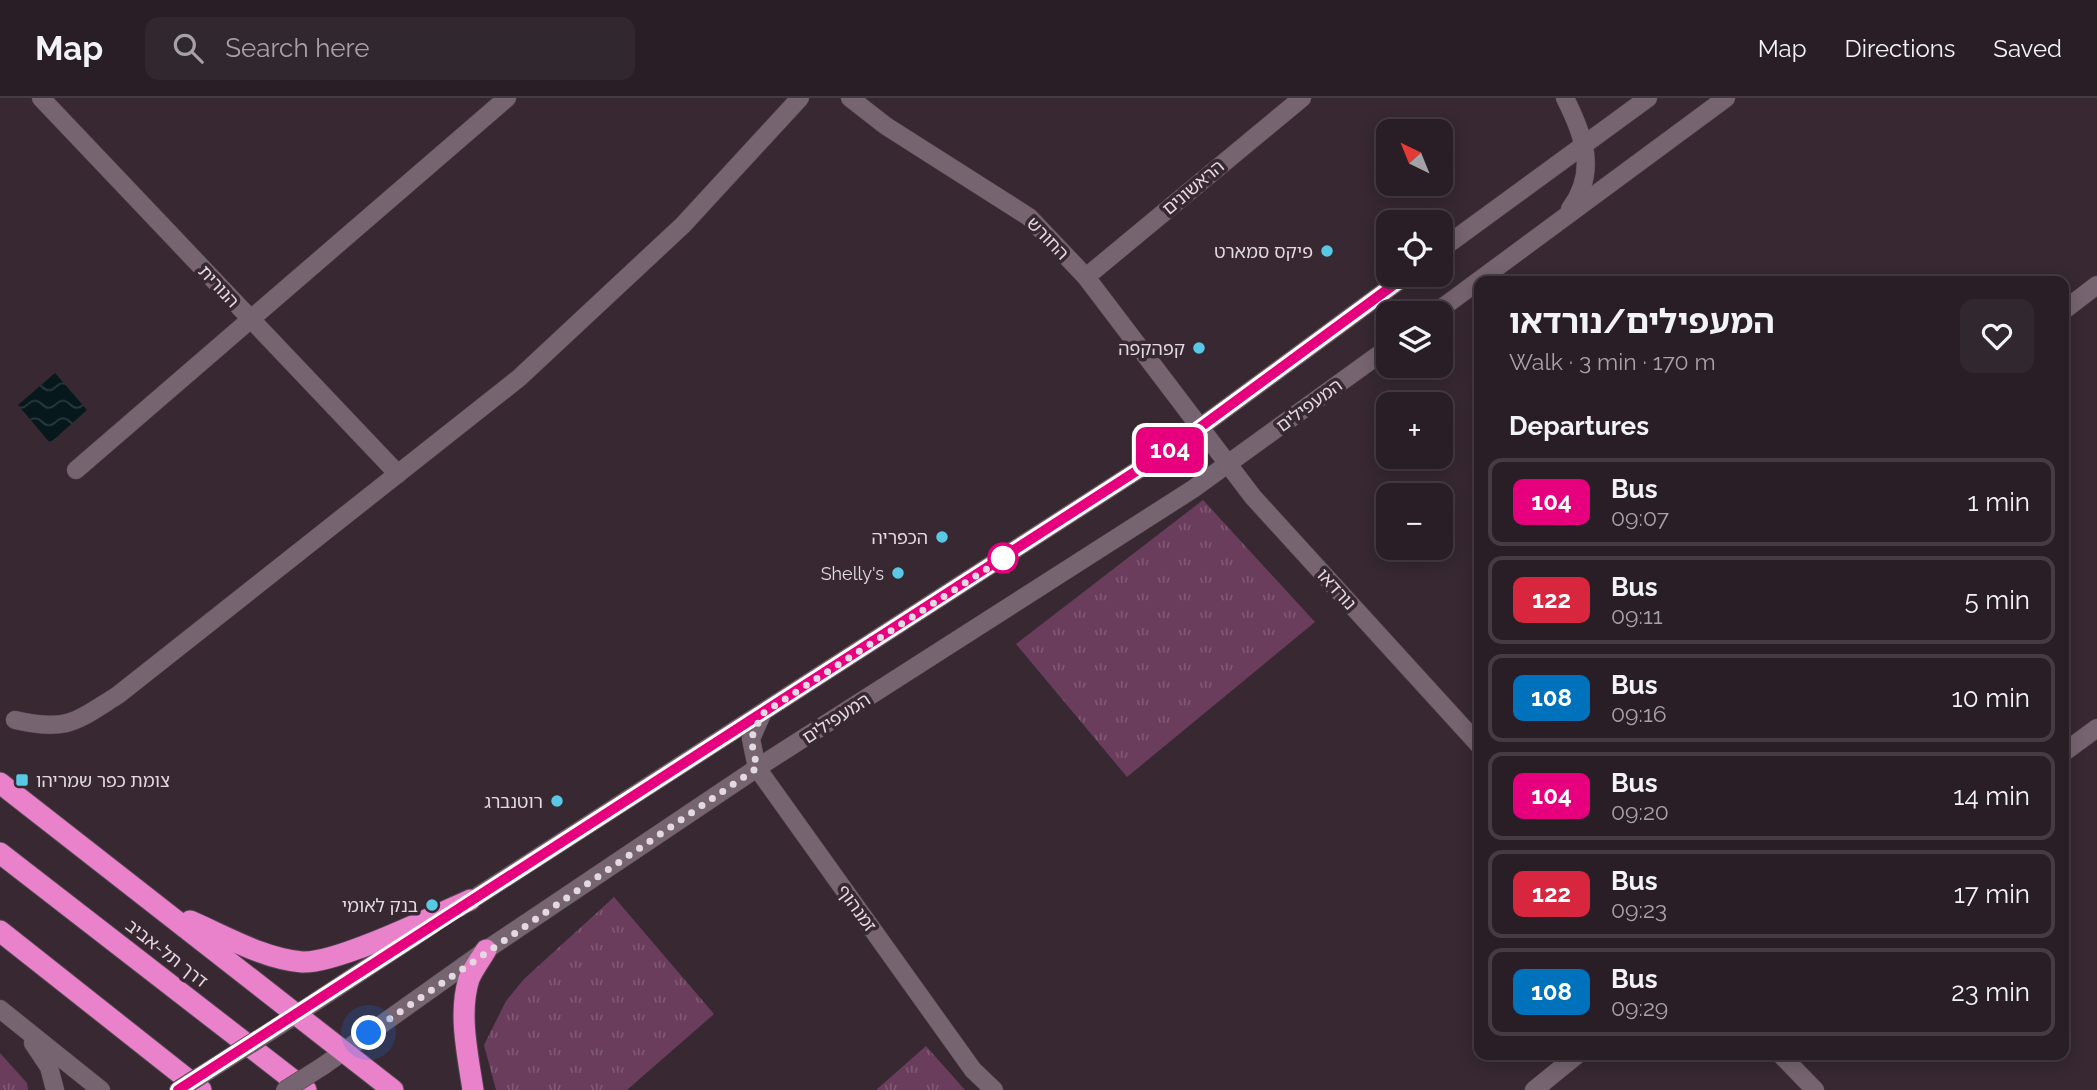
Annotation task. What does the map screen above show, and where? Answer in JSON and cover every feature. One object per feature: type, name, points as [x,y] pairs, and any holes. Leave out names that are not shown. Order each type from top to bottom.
[{"type":"highway","points":[[0,783],[393,1090]]},
{"type":"highway","name":"דרך תל-אביב","points":[[0,853],[306,1090]]},
{"type":"highway","points":[[160,907],[274,956],[304,962],[340,955],[470,901]]},
{"type":"highway","points":[[0,931],[201,1090]]},
{"type":"highway","points":[[473,1090],[468,1058],[466,998],[470,978],[486,950]]},
{"type":"street","name":"הנורית","points":[[41,98],[398,474]]},
{"type":"street","points":[[76,470],[507,98]]},
{"type":"street","points":[[15,720],[47,727],[78,721],[118,695],[398,474],[530,368],[682,225],[800,98]]},
{"type":"street","name":"החורש","points":[[850,98],[886,126],[1029,217],[1086,277],[1202,427]]},
{"type":"street","name":"הראשונים","points":[[1086,277],[1280,105],[1302,98]]},
{"type":"street","points":[[1561,220],[1582,189],[1588,161],[1585,144],[1565,98]]},
{"type":"street","points":[[1453,240],[1648,98]]},
{"type":"street","points":[[1485,276],[1726,98]]},
{"type":"street","points":[[1451,301],[1474,284]]},
{"type":"street","points":[[2069,306],[2097,285]]},
{"type":"street","points":[[178,1090],[1202,427],[1391,287]]},
{"type":"street","name":"המעפילים","points":[[285,1090],[486,950],[757,768],[1229,463],[1376,357]]},
{"type":"street","name":"נורדאו","points":[[1202,427],[1253,497],[1474,740]]},
{"type":"street","name":"זמנהוף","points":[[762,714],[751,739],[757,768],[973,1070],[994,1090]]},
{"type":"street","points":[[2069,748],[2097,727]]},
{"type":"street","points":[[0,1009],[101,1090]]},
{"type":"street","points":[[21,1026],[49,1067],[55,1090]]},
{"type":"street","points":[[1534,1090],[1571,1060]]},
{"type":"street","points":[[1786,1060],[1815,1090]]},
{"type":"green space","points":[[1203,500],[1315,622],[1127,777],[1016,644]]},
{"type":"green space","points":[[614,897],[714,1014],[627,1090],[496,1090],[484,1045],[506,1001],[524,979]]},
{"type":"green space","points":[[926,1046],[965,1090],[876,1090]]},
{"type":"green space","points":[[0,1053],[27,1083],[28,1090],[0,1090]]},
{"type":"water","points":[[55,373],[87,410],[50,443],[18,405]]},
{"type":"bus line","name":"104","points":[[178,1090],[1172,448],[1391,287]]},
{"type":"place","name":"פיקס סמארט","points":[[1327,251]]},
{"type":"place","name":"קפהקפה","points":[[1199,348]]},
{"type":"place","name":"הכפריה","points":[[942,537]]},
{"type":"place","name":"Shelly's","points":[[898,573]]},
{"type":"place","name":"צומת כפר שמריהו","points":[[22,780]]},
{"type":"place","name":"רוטנברג","points":[[557,801]]},
{"type":"place","name":"בנק לאומי","points":[[432,905]]},
{"type":"route","points":[[369,1033],[486,950],[757,768],[752,755],[751,739],[762,714],[1013,552],[1003,558]]}]
